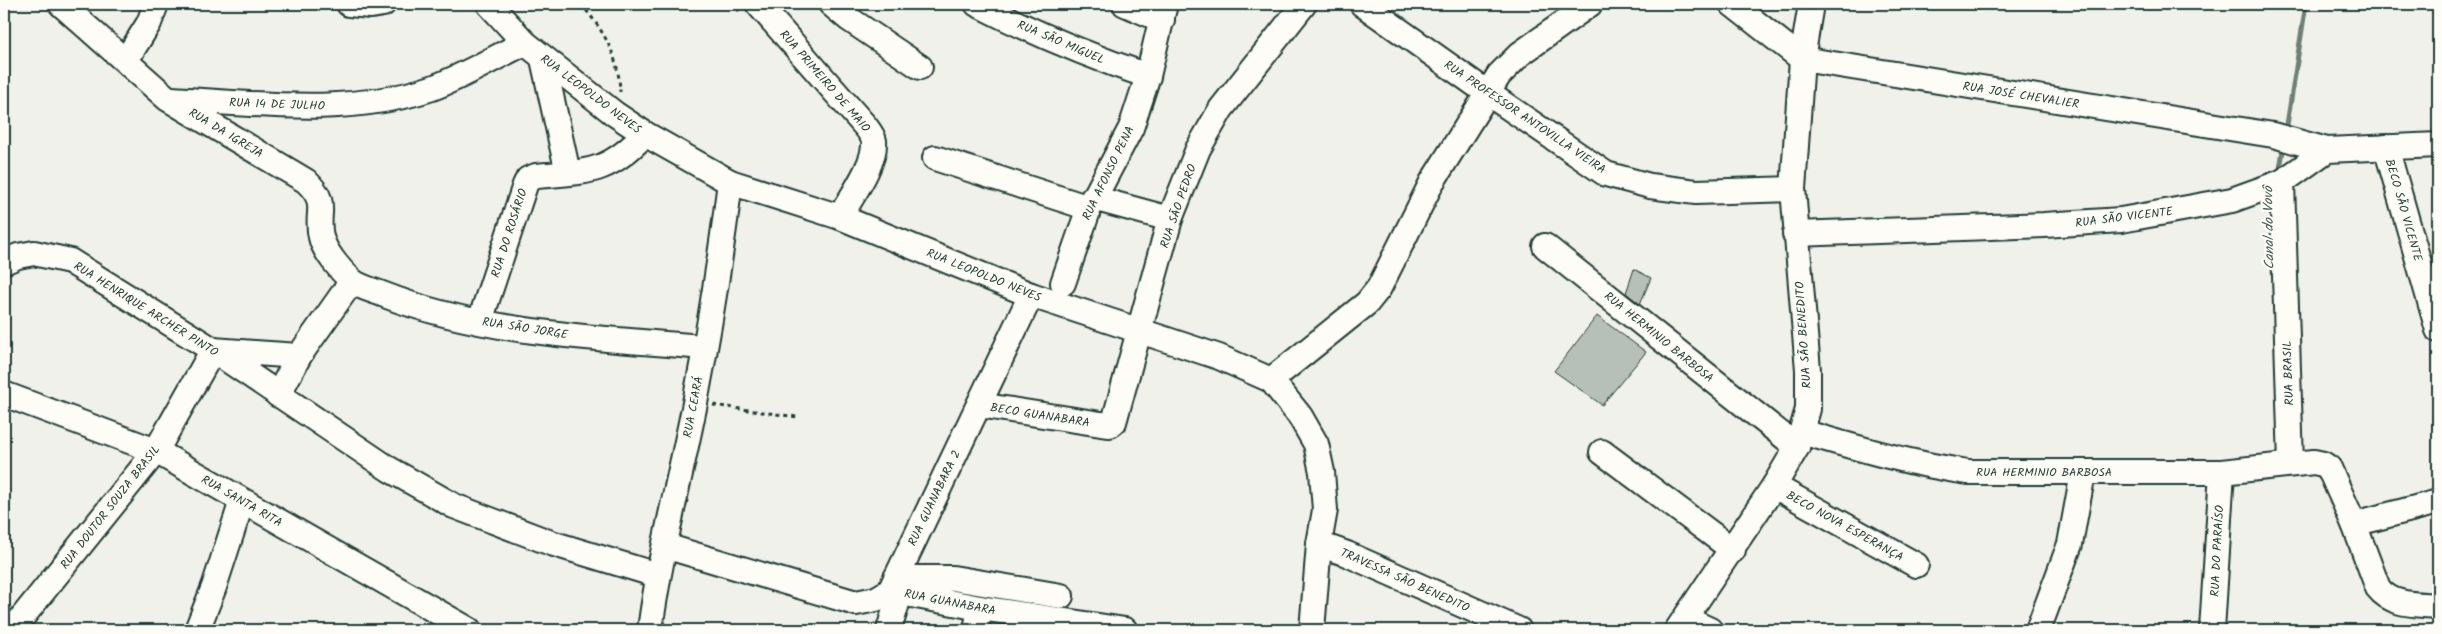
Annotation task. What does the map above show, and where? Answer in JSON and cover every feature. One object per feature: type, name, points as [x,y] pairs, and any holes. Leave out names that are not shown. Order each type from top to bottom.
[{"type":"street","name":"RUA DA IGREJA","points":[[61,4],[168,98],[306,181],[316,191],[320,199],[321,236],[328,251],[352,281]]},
{"type":"street","points":[[126,60],[150,23],[156,4]]},
{"type":"street","points":[[348,4],[371,6],[383,4]]},
{"type":"street","name":"RUA LEOPOLDO NEVES","points":[[489,4],[525,43],[543,59],[615,114],[645,134],[730,182],[840,217],[1031,295],[1140,333],[1219,357],[1270,380],[1300,416],[1316,444],[1322,472],[1324,510],[1319,544],[1312,630]]},
{"type":"street","name":"RUA PRIMEIRO DE MAIO","points":[[758,4],[874,138],[873,152],[867,169],[840,217]]},
{"type":"street","points":[[831,4],[856,12],[920,67]]},
{"type":"street","name":"RUA SÃO MIGUEL","points":[[977,4],[1016,24],[1105,61],[1148,76]]},
{"type":"street","points":[[1125,4],[1164,12]]},
{"type":"street","name":"RUA SÃO PEDRO","points":[[1101,424],[1110,425],[1116,418],[1170,219],[1198,149],[1221,109],[1304,4]]},
{"type":"street","name":"RUA PROFESSOR ANTOVILLA VIEIRA","points":[[1362,4],[1488,94],[1606,174],[1650,186],[1696,192],[1793,189]]},
{"type":"street","points":[[1270,380],[1325,335],[1356,314],[1373,296],[1432,182],[1499,75],[1520,54],[1590,4]]},
{"type":"street","name":"RUA JOSÉ CHEVALIER","points":[[1732,4],[1802,59],[2285,139],[2327,150]]},
{"type":"street","name":"RUA SÃO BENEDITO","points":[[1681,624],[1733,550],[1774,486],[1800,440],[1808,408],[1808,370],[1793,189],[1802,59],[1811,4]]},
{"type":"street","name":"RUA AFONSO PENA","points":[[1063,283],[1091,203],[1131,128],[1148,76],[1164,12]]},
{"type":"street","name":"RUA 14 DE JULHO","points":[[168,98],[304,107],[372,103],[433,88],[525,43]]},
{"type":"street","points":[[543,59],[568,173]]},
{"type":"street","name":"RUA DO ROSÁRIO","points":[[480,321],[525,185],[536,176],[587,172],[613,163],[628,152],[645,134]]},
{"type":"street","points":[[2327,150],[2438,145]]},
{"type":"street","name":"BECO SÃO VICENTE","points":[[2386,147],[2438,330]]},
{"type":"street","name":"RUA SÃO VICENTE","points":[[1796,234],[2044,225],[2121,220],[2232,200],[2278,184],[2327,150]]},
{"type":"street","points":[[934,158],[1091,203],[1170,219]]},
{"type":"street","name":"RUA CEARÁ","points":[[650,630],[657,575],[665,546],[695,402],[722,246],[730,182]]},
{"type":"street","name":"RUA BRASIL","points":[[2278,184],[2290,463]]},
{"type":"street","name":"RUA HERMINIO BARBOSA","points":[[1545,246],[1800,440],[1930,467],[1968,472],[2222,472],[2290,463]]},
{"type":"street","name":"RUA HENRIQUE ARCHER PINTO","points":[[4,262],[18,256],[34,253],[70,261],[212,350],[389,469],[454,506],[551,543],[657,575]]},
{"type":"street","points":[[278,395],[298,356],[352,281]]},
{"type":"street","name":"RUA SÃO JORGE","points":[[352,281],[411,305],[480,321],[551,333],[704,347]]},
{"type":"street","name":"RUA GUANABARA 2","points":[[889,630],[895,587],[1031,295]]},
{"type":"street","points":[[212,350],[298,356]]},
{"type":"street","name":"RUA DOUTOR SOUZA BRASIL","points":[[12,630],[156,451],[212,350]]},
{"type":"street","name":"RUA SANTA RITA","points":[[4,394],[156,451],[469,630]]},
{"type":"street","name":"BECO GUANABARA","points":[[979,405],[1101,424]]},
{"type":"street","points":[[1602,452],[1733,550]]},
{"type":"street","points":[[2290,463],[2314,462],[2329,468],[2354,524],[2378,588],[2384,596],[2392,601],[2438,606]]},
{"type":"street","name":"RUA DO PARAÍSO","points":[[2212,630],[2222,472]]},
{"type":"street","points":[[2038,630],[2070,544],[2084,473]]},
{"type":"street","name":"BECO NOVA ESPERANÇA","points":[[1774,486],[1916,565]]},
{"type":"street","points":[[197,630],[214,587],[242,501]]},
{"type":"street","points":[[2354,524],[2438,502]]},
{"type":"street","name":"TRAVESSA SÃO BENEDITO","points":[[1319,544],[1347,554],[1518,630]]},
{"type":"street","name":"RUA GUANABARA","points":[[665,546],[856,603],[876,599],[895,587],[978,619],[1125,630]]},
{"type":"street","points":[[895,587],[953,578],[1062,596]]},
{"type":"street","points":[[1681,624],[1710,630]]},
{"type":"path","points":[[581,4],[602,28],[620,77],[620,95],[615,114]]},
{"type":"path","points":[[695,402],[797,417]]},
{"type":"building","points":[[1634,269],[1651,278],[1640,304],[1626,293]]},
{"type":"building","points":[[1597,316],[1646,352],[1602,405],[1554,371]]},
{"type":"waterway","name":"Canal do Vovô","points":[[2286,131],[2306,4]]},
{"type":"waterway","name":"Canal do Vovô","points":[[2279,175],[2284,144]]}]
